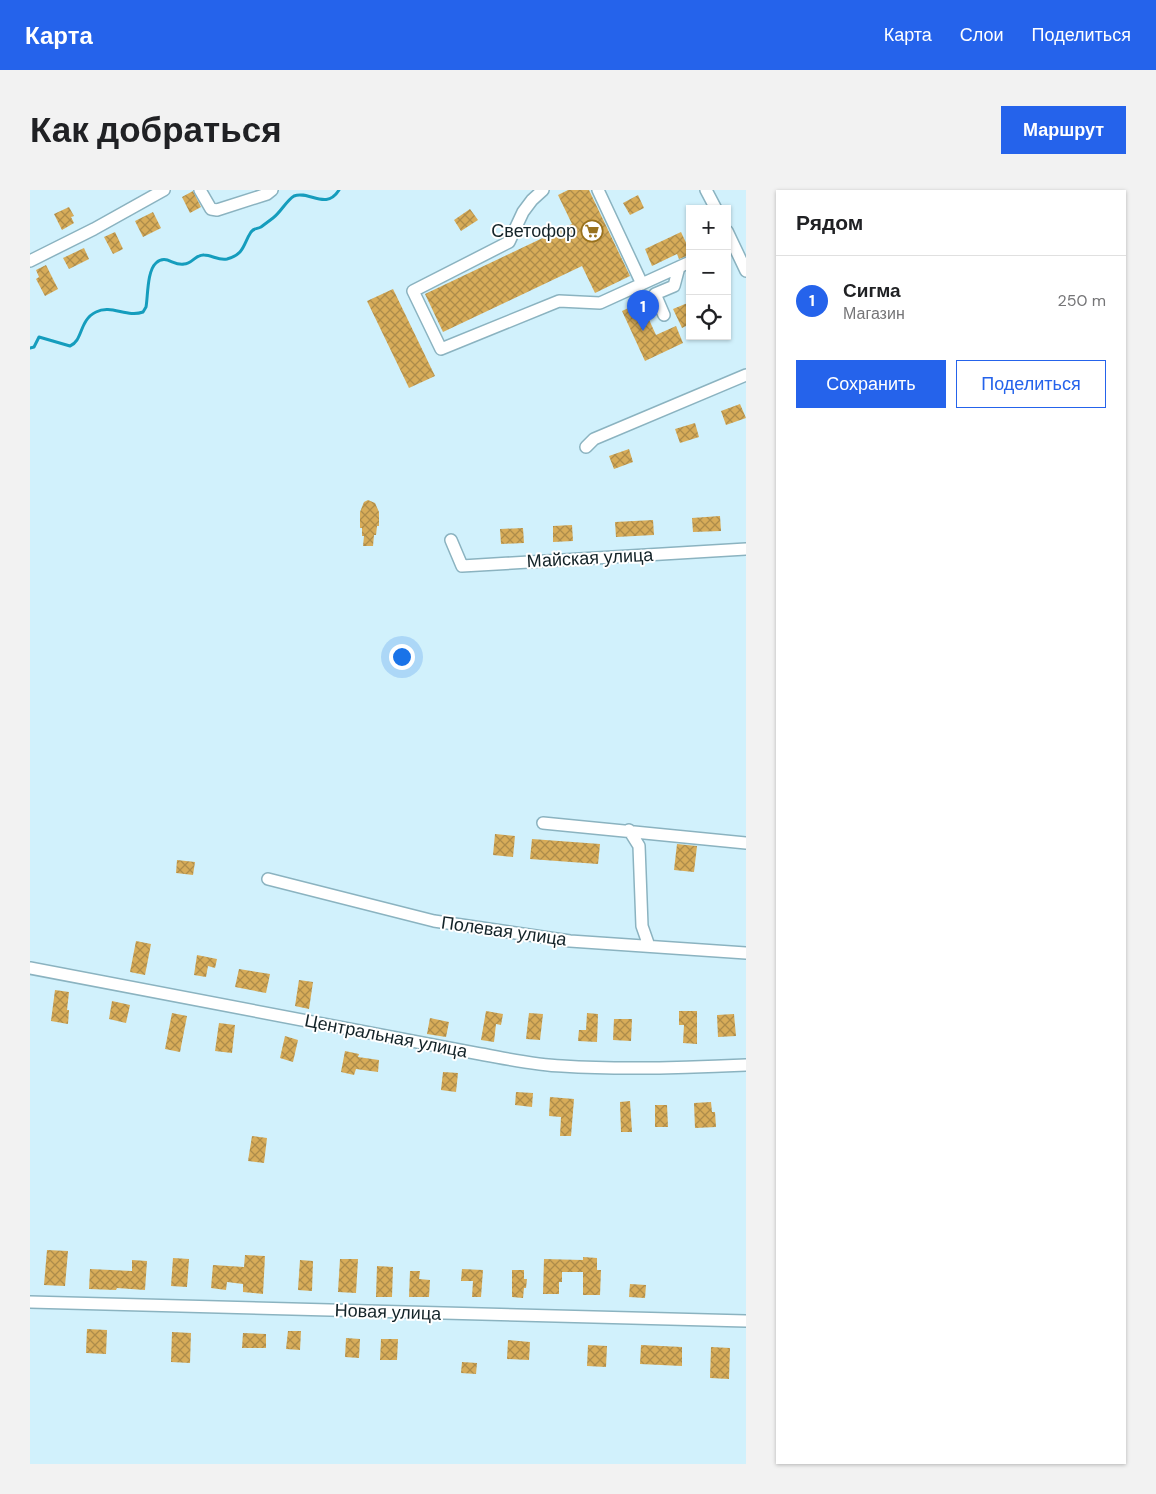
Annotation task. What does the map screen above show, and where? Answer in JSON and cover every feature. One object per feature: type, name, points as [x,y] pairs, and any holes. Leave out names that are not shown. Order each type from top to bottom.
[{"type":"street","points":[[30,260],[94,229],[164,190]]},
{"type":"street","points":[[200,190],[211,208],[217,210],[267,194],[272,190]]},
{"type":"street","points":[[543,190],[523,212],[509,242],[413,291],[441,349],[559,300],[600,303],[684,265]]},
{"type":"street","points":[[598,190],[642,284]]},
{"type":"street","points":[[706,190],[714,205]]},
{"type":"street","points":[[731,246],[746,271]]},
{"type":"street","points":[[664,315],[655,294],[674,286],[684,265]]},
{"type":"street","points":[[586,447],[594,439],[746,375]]},
{"type":"street","name":"Майская улица","points":[[451,540],[462,566],[746,549]]},
{"type":"street","points":[[543,823],[746,843]]},
{"type":"street","points":[[629,830],[638,846],[642,926],[649,946]]},
{"type":"street","name":"Полевая улица","points":[[268,879],[434,921],[570,941],[746,953]]},
{"type":"street","name":"Центральная улица","points":[[30,968],[475,1054],[536,1064],[592,1068],[746,1065]]},
{"type":"street","name":"Новая улица","points":[[30,1302],[746,1321]]},
{"type":"building","points":[[568,190],[589,190],[630,276],[595,293],[582,266],[443,332],[425,294],[572,224],[558,195]]},
{"type":"building","points":[[193,191],[201,207],[190,213],[182,197]]},
{"type":"building","points":[[638,195],[644,208],[630,215],[623,203]]},
{"type":"building","points":[[69,207],[74,216],[71,217],[74,223],[62,230],[54,214]]},
{"type":"building","points":[[470,209],[478,220],[461,231],[454,220]]},
{"type":"building","points":[[153,212],[161,228],[143,237],[135,221]]},
{"type":"building","points":[[115,232],[123,249],[113,254],[104,237]]},
{"type":"building","points":[[681,232],[686,243],[686,256],[679,259],[677,254],[652,266],[645,249]]},
{"type":"building","points":[[84,248],[89,259],[69,269],[63,258]]},
{"type":"building","points":[[46,265],[58,289],[45,296],[36,279],[39,277],[36,270]]},
{"type":"building","points":[[393,289],[435,376],[409,388],[367,301]]},
{"type":"building","points":[[641,302],[656,335],[676,326],[683,343],[645,361],[622,311]]},
{"type":"building","points":[[686,304],[686,326],[682,328],[673,309]]},
{"type":"building","points":[[740,404],[746,418],[726,425],[721,411]]},
{"type":"building","points":[[695,423],[699,437],[680,443],[675,429]]},
{"type":"building","points":[[629,449],[633,462],[614,469],[609,456]]},
{"type":"building","points":[[368,500],[375,503],[379,512],[379,526],[377,526],[376,535],[374,535],[373,546],[363,546],[364,536],[362,536],[362,528],[360,528],[360,512],[364,502]]},
{"type":"building","points":[[720,516],[721,531],[693,532],[692,518]]},
{"type":"building","points":[[653,520],[654,535],[616,537],[615,522]]},
{"type":"building","points":[[572,525],[573,541],[553,542],[553,526]]},
{"type":"building","points":[[523,528],[524,543],[501,544],[500,529]]},
{"type":"building","points":[[495,834],[515,836],[513,857],[493,855]]},
{"type":"building","points":[[532,839],[600,844],[598,864],[530,859]]},
{"type":"building","points":[[677,844],[697,846],[694,872],[674,870]]},
{"type":"building","points":[[177,860],[195,862],[193,875],[176,873]]},
{"type":"building","points":[[136,941],[151,944],[145,975],[130,972]]},
{"type":"building","points":[[197,955],[217,959],[215,968],[208,966],[206,977],[194,975]]},
{"type":"building","points":[[239,969],[270,974],[266,993],[235,987]]},
{"type":"building","points":[[299,980],[313,982],[309,1009],[295,1006]]},
{"type":"building","points":[[55,990],[69,992],[68,1024],[51,1021]]},
{"type":"building","points":[[112,1001],[130,1005],[126,1023],[109,1019]]},
{"type":"building","points":[[486,1011],[503,1014],[501,1025],[496,1024],[494,1042],[481,1040]]},
{"type":"building","points":[[679,1011],[697,1011],[697,1044],[683,1043],[684,1025],[679,1025]]},
{"type":"building","points":[[172,1013],[187,1016],[180,1052],[165,1049]]},
{"type":"building","points":[[529,1013],[543,1014],[540,1040],[526,1039]]},
{"type":"building","points":[[587,1013],[598,1014],[597,1042],[578,1041],[579,1030],[586,1030]]},
{"type":"building","points":[[734,1014],[736,1036],[718,1037],[717,1015]]},
{"type":"building","points":[[430,1018],[449,1022],[446,1037],[427,1034]]},
{"type":"building","points":[[614,1019],[632,1019],[631,1041],[613,1040]]},
{"type":"building","points":[[219,1023],[235,1025],[232,1053],[215,1051]]},
{"type":"building","points":[[285,1036],[298,1040],[293,1062],[280,1058]]},
{"type":"building","points":[[345,1051],[359,1054],[358,1057],[379,1060],[378,1072],[356,1069],[354,1075],[341,1072]]},
{"type":"building","points":[[443,1072],[458,1073],[456,1092],[441,1090]]},
{"type":"building","points":[[516,1092],[533,1093],[532,1107],[515,1105]]},
{"type":"building","points":[[550,1097],[574,1099],[571,1136],[560,1136],[561,1117],[549,1116]]},
{"type":"building","points":[[630,1101],[632,1132],[621,1132],[620,1102]]},
{"type":"building","points":[[711,1102],[712,1112],[715,1112],[716,1127],[695,1128],[694,1103]]},
{"type":"building","points":[[655,1105],[667,1105],[668,1127],[655,1127]]},
{"type":"building","points":[[252,1136],[267,1138],[264,1163],[248,1161]]},
{"type":"building","points":[[47,1250],[68,1251],[65,1286],[44,1285]]},
{"type":"building","points":[[245,1255],[265,1256],[263,1294],[243,1292],[243,1284],[227,1282],[226,1290],[211,1288],[213,1265],[244,1267]]},
{"type":"building","points":[[583,1257],[597,1258],[597,1270],[601,1270],[600,1295],[583,1295],[583,1272],[562,1272],[562,1282],[559,1282],[559,1294],[543,1294],[544,1259],[583,1260]]},
{"type":"building","points":[[173,1258],[189,1259],[187,1287],[171,1286]]},
{"type":"building","points":[[340,1259],[358,1259],[356,1293],[338,1292]]},
{"type":"building","points":[[132,1260],[147,1261],[145,1290],[89,1289],[90,1269],[132,1271]]},
{"type":"building","points":[[300,1260],[313,1261],[312,1291],[298,1290]]},
{"type":"building","points":[[377,1266],[393,1267],[392,1297],[376,1297]]},
{"type":"building","points":[[462,1269],[483,1270],[481,1297],[472,1297],[473,1281],[461,1281]]},
{"type":"building","points":[[512,1270],[524,1270],[524,1279],[527,1279],[523,1298],[512,1297]]},
{"type":"building","points":[[410,1271],[420,1271],[419,1279],[430,1280],[429,1297],[409,1297]]},
{"type":"building","points":[[630,1284],[646,1285],[645,1298],[629,1297]]},
{"type":"building","points":[[87,1329],[107,1330],[106,1354],[86,1353]]},
{"type":"building","points":[[288,1331],[301,1331],[300,1350],[286,1349]]},
{"type":"building","points":[[172,1332],[191,1333],[190,1363],[171,1362]]},
{"type":"building","points":[[243,1333],[266,1334],[266,1348],[242,1348]]},
{"type":"building","points":[[346,1338],[360,1339],[359,1358],[345,1357]]},
{"type":"building","points":[[381,1339],[398,1339],[397,1360],[380,1360]]},
{"type":"building","points":[[508,1340],[530,1342],[529,1360],[507,1359]]},
{"type":"building","points":[[588,1345],[607,1346],[606,1367],[587,1366]]},
{"type":"building","points":[[641,1345],[682,1347],[682,1366],[640,1364]]},
{"type":"building","points":[[711,1347],[730,1348],[729,1379],[710,1378]]},
{"type":"building","points":[[462,1362],[477,1363],[476,1374],[461,1373]]},
{"type":"waterway","points":[[30,348],[34,347],[39,337],[70,346],[77,340],[87,320],[96,312],[102,310],[107,309],[131,313],[143,312],[146,307],[151,272],[156,263],[166,260],[184,264],[201,255],[218,259],[233,257],[243,248],[252,231],[273,218],[294,196],[306,195],[323,200],[334,196],[339,190]]},
{"type":"place","name":"Светофор","points":[[592,231]]},
{"type":"place","name":"Сигма","points":[[643,331]]}]
